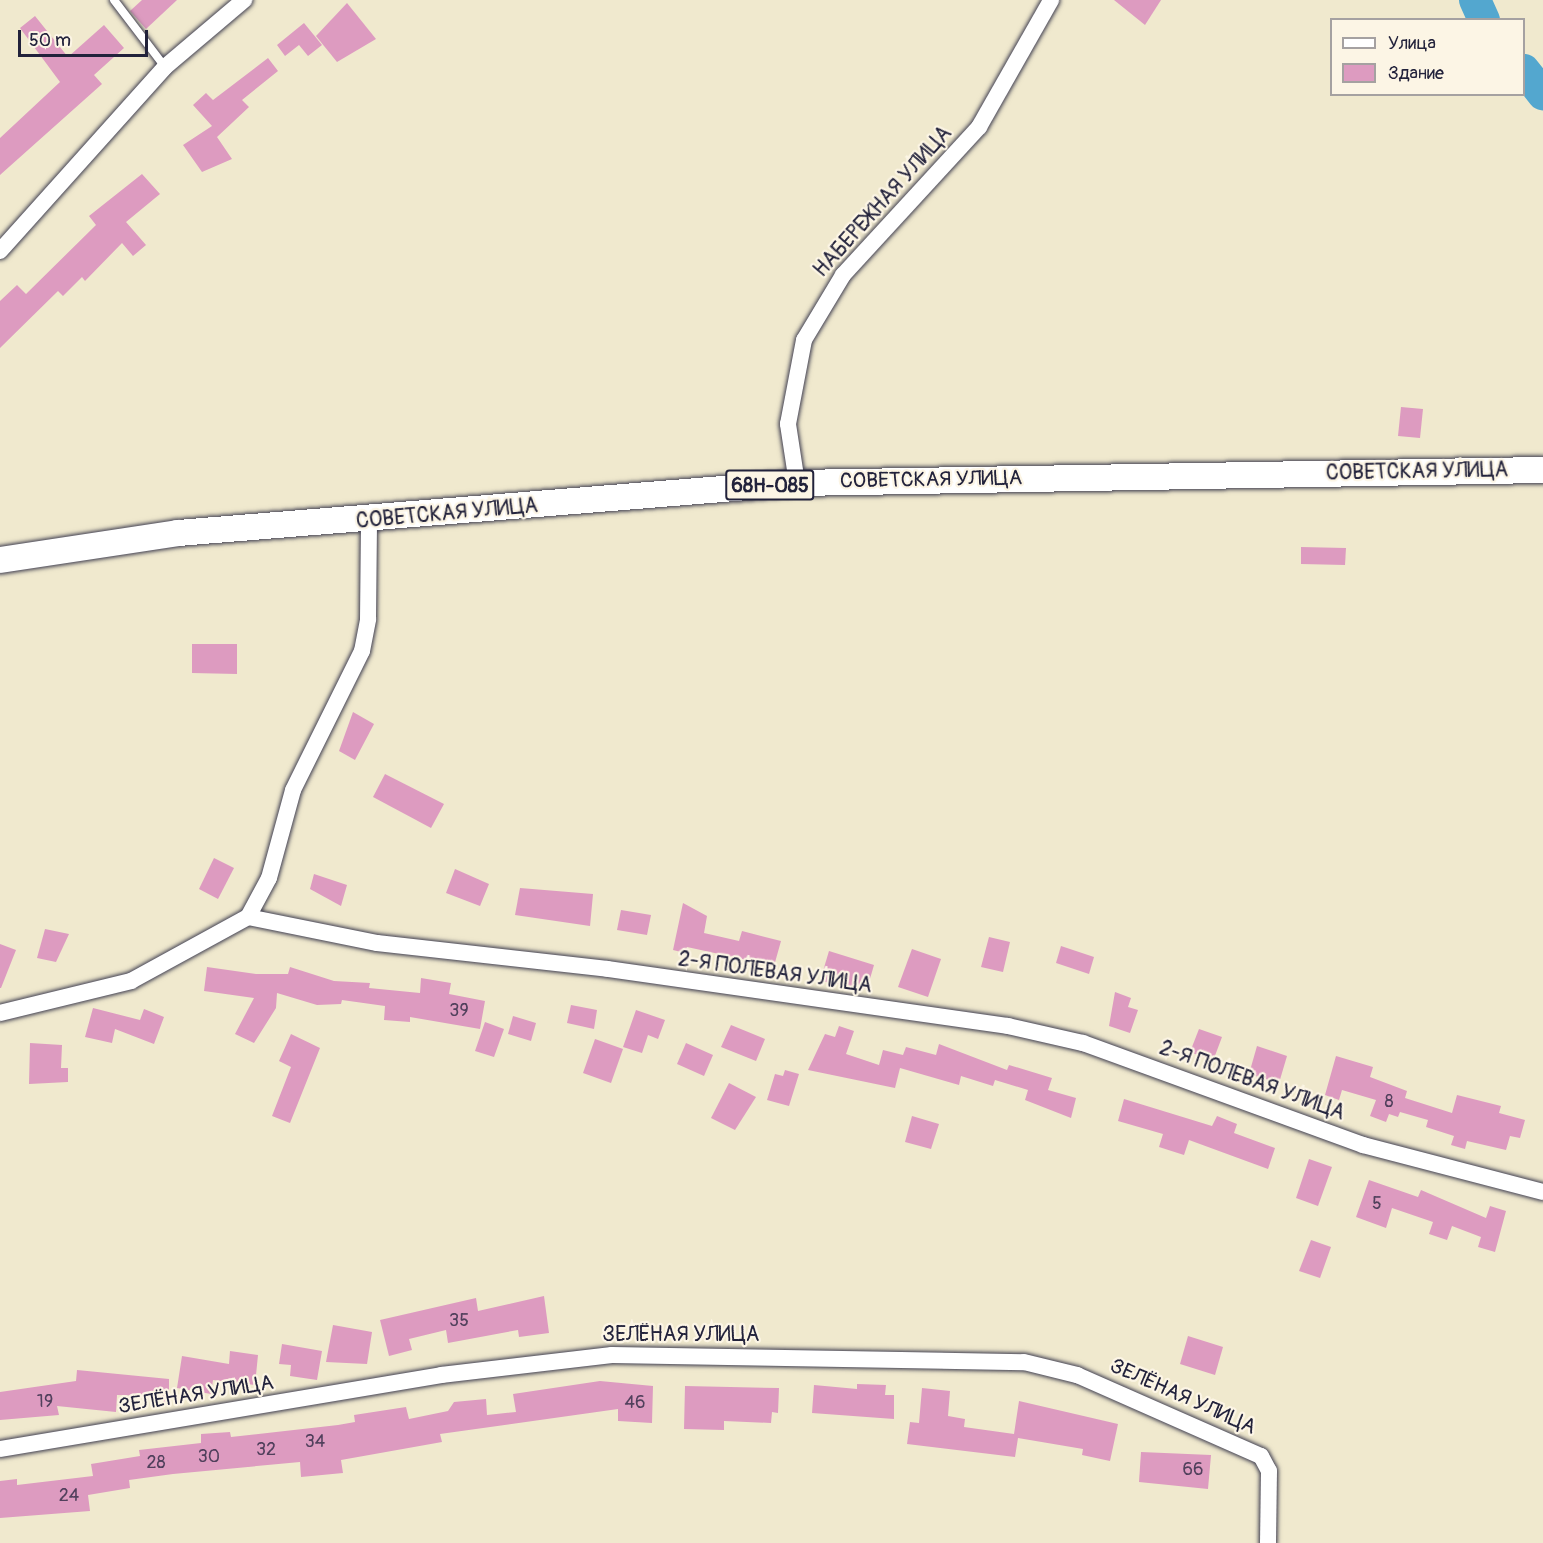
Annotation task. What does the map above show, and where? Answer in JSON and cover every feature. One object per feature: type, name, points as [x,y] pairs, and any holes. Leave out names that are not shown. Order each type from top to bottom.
[{"type":"main road","name":"СОВЕТСКАЯ УЛИЦА","points":[[0,560],[178,534],[369,521],[797,483],[1543,470]]},
{"type":"street","points":[[0,251],[165,67],[244,0]]},
{"type":"street","name":"НАБЕРЕЖНАЯ УЛИЦА","points":[[797,483],[788,424],[804,340],[843,275],[979,127],[1051,0]]},
{"type":"street","points":[[0,1013],[131,981],[248,917],[269,878],[293,790],[362,651],[368,619],[369,521]]},
{"type":"street","name":"2-Я ПОЛЕВАЯ УЛИЦА","points":[[248,917],[377,943],[608,969],[1008,1026],[1083,1043],[1363,1145],[1543,1192]]},
{"type":"street","name":"ЗЕЛЁНАЯ УЛИЦА","points":[[0,1449],[441,1375],[612,1355],[1024,1362],[1077,1375],[1261,1456],[1269,1471],[1268,1543]]},
{"type":"lane","points":[[114,0],[165,67]]},
{"type":"building","points":[[142,0],[177,0],[146,29],[130,11]]},
{"type":"building","points":[[1114,0],[1161,0],[1145,25]]},
{"type":"building","points":[[347,3],[376,39],[337,62],[316,36]]},
{"type":"building","points":[[35,16],[68,57],[104,25],[124,48],[94,75],[102,84],[0,175],[0,138],[60,82],[20,28]]},
{"type":"building","points":[[304,23],[322,45],[308,56],[299,45],[285,56],[277,45]]},
{"type":"building","points":[[268,58],[278,71],[242,100],[249,107],[217,137],[232,159],[202,172],[183,145],[212,126],[193,105],[206,93],[213,100]]},
{"type":"building","points":[[142,174],[160,194],[126,222],[146,245],[133,256],[122,243],[85,281],[82,277],[63,296],[58,291],[0,348],[0,301],[17,285],[26,294],[96,225],[89,216]]},
{"type":"building","points":[[1401,407],[1423,409],[1420,438],[1398,436]]},
{"type":"building","points":[[1301,547],[1346,548],[1345,565],[1301,564]]},
{"type":"building","points":[[192,644],[237,644],[237,674],[192,673]]},
{"type":"building","points":[[353,712],[374,724],[355,760],[339,751]]},
{"type":"building","points":[[385,774],[444,804],[431,828],[373,797]]},
{"type":"building","points":[[214,858],[234,868],[218,899],[199,889]]},
{"type":"building","points":[[455,869],[489,884],[480,906],[446,893]]},
{"type":"building","points":[[314,874],[347,885],[341,906],[310,889]]},
{"type":"building","points":[[520,888],[593,894],[590,926],[515,915]]},
{"type":"building","points":[[683,903],[707,916],[704,933],[739,941],[742,931],[781,941],[774,966],[687,947],[685,953],[673,950]]},
{"type":"building","points":[[621,910],[651,915],[647,935],[617,930]]},
{"type":"building","points":[[45,929],[69,934],[56,962],[37,958]]},
{"type":"building","points":[[989,937],[1010,942],[1003,972],[981,967]]},
{"type":"building","points":[[0,944],[16,950],[1,988],[0,988]]},
{"type":"building","points":[[1061,946],[1094,957],[1089,974],[1056,963]]},
{"type":"building","points":[[912,949],[941,959],[928,997],[898,987]]},
{"type":"building","points":[[829,951],[874,965],[867,989],[820,981]]},
{"type":"building","points":[[207,967],[256,974],[288,974],[290,967],[334,981],[370,983],[369,988],[420,993],[421,978],[451,983],[449,994],[485,1001],[480,1029],[410,1017],[410,1022],[384,1020],[385,1006],[342,1000],[341,1004],[317,1005],[277,993],[276,1008],[254,1043],[235,1034],[254,998],[204,991]]},
{"type":"building","points":[[1115,992],[1131,998],[1128,1007],[1138,1010],[1130,1033],[1109,1026]]},
{"type":"building","points":[[571,1005],[597,1010],[594,1029],[567,1023]]},
{"type":"building","points":[[93,1008],[140,1020],[144,1009],[164,1017],[154,1044],[115,1029],[112,1043],[85,1037]]},
{"type":"building","points":[[636,1010],[665,1020],[658,1039],[648,1035],[642,1053],[623,1047]]},
{"type":"building","points":[[513,1016],[536,1023],[531,1041],[508,1034]]},
{"type":"building","points":[[485,1022],[504,1029],[494,1057],[475,1051]]},
{"type":"building","points":[[731,1025],[765,1039],[756,1061],[721,1047]]},
{"type":"building","points":[[839,1026],[854,1031],[846,1054],[879,1065],[883,1050],[903,1055],[906,1047],[936,1055],[939,1044],[1007,1070],[1009,1065],[1052,1078],[1048,1090],[1076,1098],[1071,1118],[1025,1100],[1028,1090],[995,1080],[993,1086],[961,1076],[959,1085],[900,1068],[895,1088],[808,1070],[825,1034],[835,1037]]},
{"type":"building","points":[[1199,1029],[1222,1037],[1213,1061],[1190,1052]]},
{"type":"building","points":[[291,1034],[320,1048],[290,1123],[272,1116],[291,1067],[279,1061]]},
{"type":"building","points":[[595,1039],[623,1049],[611,1083],[583,1073]]},
{"type":"building","points":[[30,1043],[62,1045],[61,1068],[68,1068],[68,1082],[29,1084]]},
{"type":"building","points":[[686,1043],[713,1055],[704,1076],[677,1064]]},
{"type":"building","points":[[1257,1046],[1287,1056],[1279,1083],[1249,1074]]},
{"type":"building","points":[[1336,1056],[1373,1067],[1370,1077],[1407,1091],[1405,1098],[1452,1113],[1457,1095],[1501,1106],[1499,1113],[1525,1120],[1520,1138],[1510,1136],[1506,1150],[1467,1141],[1465,1149],[1451,1145],[1454,1136],[1426,1127],[1428,1120],[1400,1112],[1398,1117],[1389,1114],[1386,1122],[1370,1116],[1376,1100],[1342,1090],[1339,1100],[1325,1095]]},
{"type":"building","points":[[785,1070],[799,1074],[789,1106],[767,1100],[775,1074],[783,1076]]},
{"type":"building","points":[[729,1083],[756,1097],[735,1130],[711,1118]]},
{"type":"building","points":[[1124,1099],[1212,1126],[1217,1116],[1237,1124],[1234,1133],[1275,1148],[1268,1169],[1189,1140],[1184,1155],[1159,1147],[1163,1134],[1118,1121]]},
{"type":"building","points":[[912,1116],[939,1124],[931,1149],[905,1142]]},
{"type":"building","points":[[1309,1159],[1332,1167],[1318,1206],[1296,1198]]},
{"type":"building","points":[[1369,1180],[1418,1197],[1421,1190],[1486,1218],[1490,1206],[1506,1211],[1495,1252],[1478,1247],[1481,1237],[1452,1226],[1447,1240],[1429,1234],[1433,1222],[1392,1208],[1386,1228],[1356,1217]]},
{"type":"building","points":[[1311,1240],[1331,1247],[1320,1278],[1299,1271]]},
{"type":"building","points":[[544,1296],[549,1333],[519,1337],[518,1330],[448,1343],[446,1330],[409,1339],[412,1350],[389,1356],[380,1320],[476,1298],[478,1311]]},
{"type":"building","points":[[333,1325],[372,1332],[367,1364],[326,1362]]},
{"type":"building","points":[[1188,1336],[1223,1347],[1215,1375],[1180,1364]]},
{"type":"building","points":[[282,1344],[322,1351],[317,1380],[290,1376],[291,1365],[279,1364]]},
{"type":"building","points":[[230,1351],[258,1355],[255,1385],[213,1380],[211,1394],[177,1388],[182,1356],[229,1364]]},
{"type":"building","points":[[77,1370],[169,1379],[169,1403],[156,1402],[156,1396],[117,1395],[116,1412],[57,1406],[59,1415],[0,1420],[0,1392],[76,1381]]},
{"type":"building","points":[[600,1381],[653,1386],[652,1423],[618,1421],[618,1409],[440,1434],[442,1442],[341,1460],[343,1473],[301,1477],[300,1462],[173,1474],[129,1480],[130,1488],[88,1495],[90,1511],[0,1518],[0,1481],[17,1479],[17,1485],[93,1476],[91,1464],[140,1456],[139,1450],[201,1443],[201,1434],[230,1432],[231,1437],[338,1425],[355,1422],[354,1415],[406,1407],[409,1419],[448,1411],[454,1402],[486,1399],[487,1415],[516,1412],[513,1394]]},
{"type":"building","points":[[857,1384],[886,1385],[885,1395],[894,1395],[894,1419],[812,1413],[814,1385],[857,1389]]},
{"type":"building","points":[[685,1386],[779,1388],[778,1413],[772,1412],[771,1423],[724,1421],[724,1430],[684,1429]]},
{"type":"building","points":[[922,1388],[950,1391],[948,1416],[965,1419],[964,1427],[1014,1434],[1019,1401],[1118,1424],[1110,1461],[1082,1455],[1083,1449],[1018,1438],[1015,1457],[907,1444],[910,1422],[919,1423]]},
{"type":"building","points":[[1141,1452],[1211,1455],[1208,1489],[1139,1482]]},
{"type":"waterway","points":[[1475,0],[1483,18]]},
{"type":"waterway","points":[[1525,71],[1543,94]]}]
